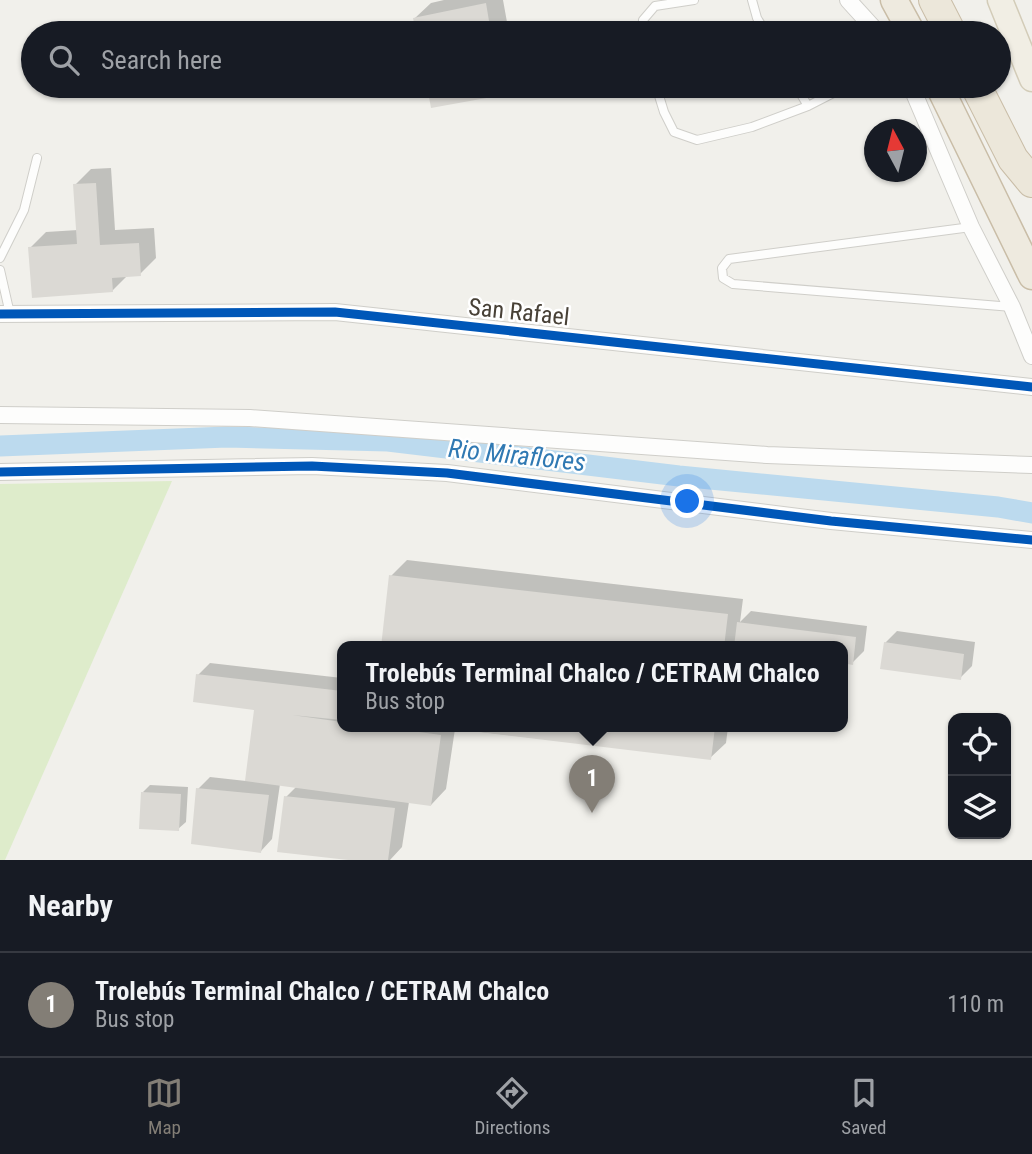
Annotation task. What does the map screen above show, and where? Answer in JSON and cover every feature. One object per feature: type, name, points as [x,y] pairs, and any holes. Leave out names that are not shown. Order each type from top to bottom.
[{"type":"highway","points":[[894,0],[905,21]]},
{"type":"highway","points":[[934,0],[945,21]]},
{"type":"highway","points":[[945,98],[1032,276]]},
{"type":"highway","points":[[982,98],[1013,159],[1032,182]]},
{"type":"main road","points":[[1000,0],[1009,21]]},
{"type":"main road","points":[[1011,27],[1032,79]]},
{"type":"street","points":[[848,0],[867,21]]},
{"type":"street","points":[[916,98],[971,227],[1012,307],[1032,356]]},
{"type":"street","name":"San Rafael","points":[[5,314],[335,312],[1032,387]]},
{"type":"street","points":[[0,415],[250,418],[767,455],[1032,465]]},
{"type":"street","points":[[0,471],[312,466],[447,473],[831,521],[1032,540]]},
{"type":"lane","points":[[643,21],[655,6],[694,0]]},
{"type":"lane","points":[[752,0],[759,21]]},
{"type":"lane","points":[[659,98],[663,112],[674,132],[697,140],[752,127],[824,98]]},
{"type":"lane","points":[[803,98],[808,106]]},
{"type":"lane","points":[[0,258],[24,210],[37,158]]},
{"type":"lane","points":[[971,227],[729,259],[722,268],[723,278],[733,284],[1012,307]]},
{"type":"lane","points":[[0,270],[5,314]]},
{"type":"green space","points":[[172,481],[5,860],[0,860],[0,484]]},
{"type":"building","points":[[486,3],[489,21],[414,21],[413,18]]},
{"type":"building","points":[[429,98],[486,98],[431,108]]},
{"type":"building","points":[[96,183],[100,245],[139,243],[141,276],[112,278],[113,292],[32,298],[28,247],[77,244],[73,184]]},
{"type":"building","points":[[389,575],[728,614],[725,641],[382,641]]},
{"type":"building","points":[[737,622],[856,637],[853,665],[848,664],[848,641],[735,641]]},
{"type":"building","points":[[884,642],[964,654],[961,680],[880,669]]},
{"type":"building","points":[[196,674],[337,690],[337,720],[292,715],[337,721],[337,732],[419,732],[441,735],[431,806],[245,781],[254,710],[193,702]]},
{"type":"building","points":[[479,732],[714,732],[711,760]]},
{"type":"building","points":[[196,788],[269,795],[261,853],[191,844]]},
{"type":"building","points":[[141,792],[181,794],[179,831],[139,829]]},
{"type":"building","points":[[284,796],[395,808],[388,860],[348,860],[277,852]]},
{"type":"waterway","name":"Rio Miraflores","points":[[0,446],[227,437],[388,441],[679,476],[998,507],[1032,513]]},
{"type":"cycle path","points":[[0,314],[335,312],[1032,387]]},
{"type":"cycle path","points":[[0,472],[312,466],[447,473],[831,521],[1032,540]]},
{"type":"place","name":"Trolebús Terminal Chalco / CETRAM Chalco","points":[[592,813]]}]
